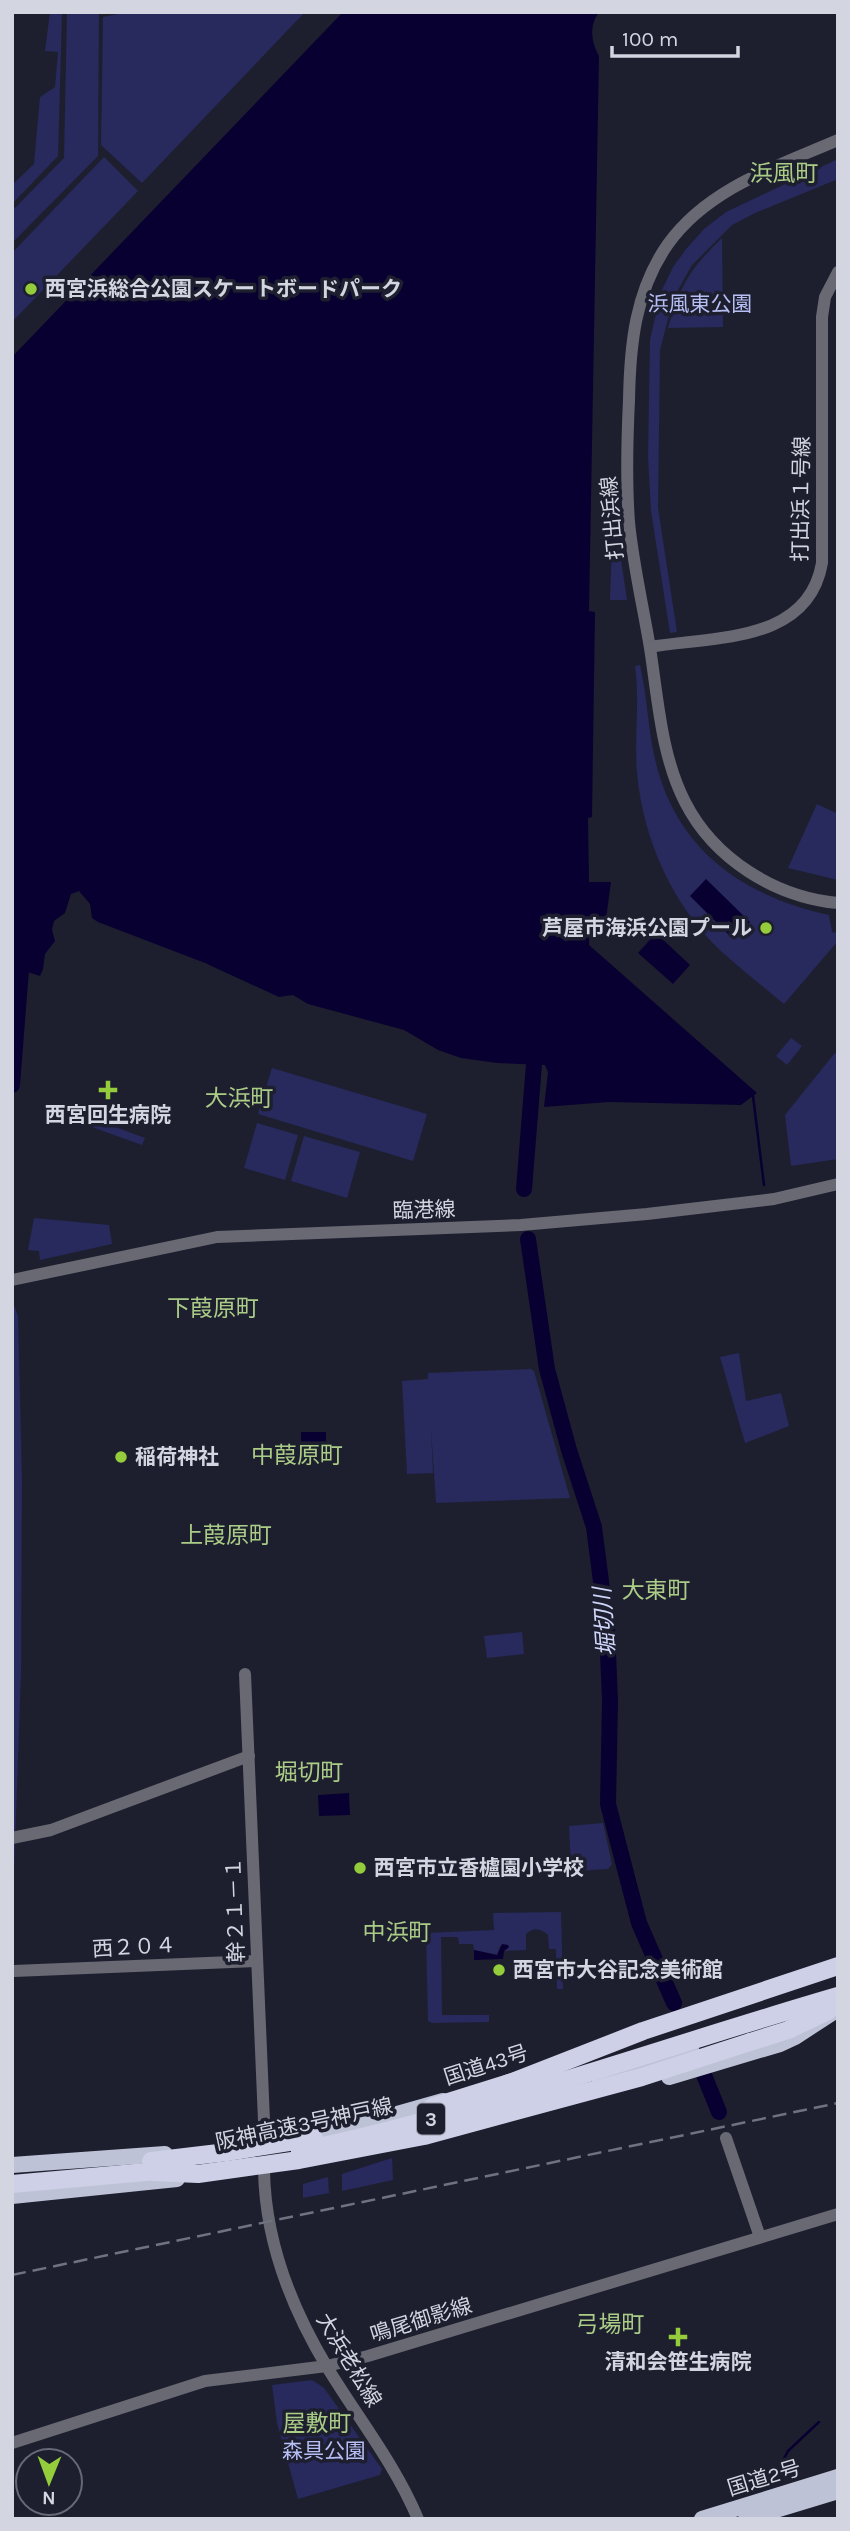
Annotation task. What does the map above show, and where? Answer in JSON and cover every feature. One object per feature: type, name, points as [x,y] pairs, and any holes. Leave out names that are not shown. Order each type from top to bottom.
[{"type":"highway","name":"国道43号","points":[[12,2165],[265,2144],[362,2124],[429,2106],[573,2059],[838,1968]]},
{"type":"highway","points":[[506,2084],[631,2035],[838,1968]]},
{"type":"highway","name":"阪神高速3号神戸線","points":[[12,2173],[198,2156],[315,2138],[432,2107],[838,1985]]},
{"type":"highway","points":[[153,2172],[198,2174],[299,2160],[425,2136],[642,2077],[788,2030],[835,2006]]},
{"type":"highway","points":[[12,2196],[264,2170],[501,2110],[835,2006]]},
{"type":"highway","name":"阪神高速3号神戸線","points":[[12,2184],[229,2164],[355,2140],[835,2006]]},
{"type":"highway","name":"国道2号","points":[[702,2519],[838,2477]]},
{"type":"highway","name":"国道2号","points":[[746,2519],[838,2491]]},
{"type":"street","name":"打出浜線","points":[[838,140],[721,194],[702,208],[668,244],[642,292],[630,351],[626,469],[630,526],[667,754],[685,803],[700,827],[722,851],[743,868],[768,883],[810,900],[838,903]]},
{"type":"street","name":"打出浜１号線","points":[[650,647],[735,636],[771,626],[796,612],[815,588],[821,564],[822,317],[825,297],[838,272]]},
{"type":"street","name":"臨港線","points":[[13,1280],[217,1237],[521,1225],[774,1199],[838,1184]]},
{"type":"street","name":"幹２１－１","points":[[245,1674],[265,2144]]},
{"type":"street","points":[[12,1838],[51,1830],[249,1756]]},
{"type":"street","name":"西２０４","points":[[14,1970],[256,1961]]},
{"type":"street","points":[[726,2138],[760,2237]]},
{"type":"street","name":"大浜老松線","points":[[264,2170],[267,2213],[295,2305],[327,2366],[399,2477],[418,2519]]},
{"type":"street","name":"鳴尾御影線","points":[[12,2443],[205,2381],[327,2366],[368,2356],[838,2214]]},
{"type":"green space","points":[[50,12],[62,12],[58,156],[12,204],[12,185],[34,164],[40,97],[55,87],[58,52],[45,51]]},
{"type":"green space","points":[[67,12],[99,12],[98,156],[12,243],[12,211],[64,158]]},
{"type":"green space","points":[[128,12],[305,12],[142,183],[101,145],[103,17]]},
{"type":"green space","points":[[104,157],[138,191],[12,322],[12,253]]},
{"type":"green space","points":[[838,159],[838,179],[732,225],[692,265],[673,299],[660,350],[658,508],[677,632],[670,633],[651,511],[648,457],[650,340],[661,292],[673,267],[687,248],[704,229],[726,212]]},
{"type":"green space","name":"浜風東公園","points":[[722,238],[723,327],[668,328],[688,278]]},
{"type":"green space","points":[[614,488],[617,533],[627,600],[610,600]]},
{"type":"green space","name":"芦屋市海浜公園プール","points":[[640,665],[658,771],[669,801],[683,826],[701,849],[722,868],[771,897],[829,915],[832,932],[838,933],[838,941],[784,1004],[722,952],[705,934],[675,893],[663,870],[646,822],[637,773],[635,666]]},
{"type":"green space","points":[[817,804],[838,814],[838,880],[788,868]]},
{"type":"green space","points":[[791,1038],[802,1046],[787,1065],[776,1056]]},
{"type":"green space","points":[[838,1053],[838,1159],[791,1166],[785,1115],[834,1054]]},
{"type":"green space","points":[[272,1068],[427,1114],[413,1161],[258,1114]]},
{"type":"green space","points":[[91,1118],[145,1138],[142,1145],[89,1126]]},
{"type":"green space","points":[[257,1123],[298,1135],[285,1180],[244,1168]]},
{"type":"green space","points":[[304,1136],[360,1152],[347,1198],[291,1181]]},
{"type":"green space","points":[[34,1218],[109,1225],[112,1244],[40,1260],[39,1251],[28,1250]]},
{"type":"green space","points":[[12,1300],[18,1316],[22,1481],[21,1671],[12,1932]]},
{"type":"green space","points":[[739,1353],[746,1401],[781,1393],[789,1426],[745,1443],[720,1357]]},
{"type":"green space","points":[[534,1371],[570,1498],[436,1503],[431,1429],[433,1473],[407,1474],[402,1381],[428,1379],[428,1373]]},
{"type":"green space","points":[[522,1632],[524,1654],[487,1658],[484,1636]]},
{"type":"green space","points":[[603,1823],[612,1864],[608,1869],[576,1871],[571,1867],[569,1826]]},
{"type":"green space","points":[[561,1912],[563,1989],[557,1989],[556,1949],[549,1949],[548,1935],[540,1930],[534,1929],[526,1934],[526,1950],[504,1951],[508,1948],[500,1946],[497,1955],[474,1950],[473,1944],[459,1944],[458,1937],[441,1937],[442,2015],[489,2015],[489,2022],[428,2021],[426,1933],[494,1930],[493,1913]]},
{"type":"green space","points":[[392,2158],[393,2180],[342,2191],[342,2174]]},
{"type":"green space","points":[[328,2177],[329,2193],[303,2198],[303,2184]]},
{"type":"green space","name":"森具公園","points":[[312,2380],[324,2388],[382,2469],[380,2475],[298,2499],[277,2423],[272,2385]]},
{"type":"shaded area","points":[[343,12],[599,12],[592,34],[599,56],[589,611],[595,612],[592,817],[588,818],[589,882],[611,882],[606,919],[590,919],[589,945],[757,1093],[741,1105],[609,1102],[544,1107],[548,1072],[545,1065],[461,1058],[438,1050],[404,1030],[308,1004],[293,995],[279,997],[205,963],[98,922],[92,918],[90,904],[79,891],[71,894],[65,913],[54,921],[52,930],[55,941],[45,954],[40,976],[12,967],[12,357]]},
{"type":"shaded area","points":[[706,879],[750,922],[733,939],[690,896]]},
{"type":"shaded area","points":[[656,933],[690,965],[673,984],[638,953]]},
{"type":"shaded area","points":[[301,1432],[326,1432],[326,1463],[301,1463]]},
{"type":"shaded area","points":[[349,1793],[350,1815],[319,1816],[318,1795]]},
{"type":"shaded area","points":[[502,1944],[509,1947],[504,1951],[503,1959],[474,1960],[474,1950],[497,1955]]},
{"type":"waterway","points":[[12,1085],[21,970]]},
{"type":"waterway","name":"堀切川","points":[[524,1189],[534,1064]]},
{"type":"waterway","points":[[753,1096],[764,1185]]},
{"type":"waterway","name":"堀切川","points":[[528,1239],[547,1369],[594,1527],[607,1628],[610,1701],[608,1804],[639,1923],[674,2003]]},
{"type":"waterway","name":"堀切川","points":[[704,2075],[719,2112]]},
{"type":"waterway","points":[[769,2487],[788,2451],[819,2422]]},
{"type":"railway","points":[[12,2275],[838,2103]]},
{"type":"place","name":"西宮浜総合公園スケートボードパーク","points":[[31,289]]},
{"type":"place","name":"芦屋市海浜公園プール","points":[[766,928]]},
{"type":"place","name":"西宮回生病院","points":[[108,1090]]},
{"type":"place","name":"稲荷神社","points":[[121,1457]]},
{"type":"place","name":"西宮市立香櫨園小学校","points":[[360,1868]]},
{"type":"place","name":"西宮市大谷記念美術館","points":[[499,1970]]},
{"type":"place","name":"清和会笹生病院","points":[[678,2337]]},
{"type":"district","name":"浜風町","points":[[784,173]]},
{"type":"district","name":"大浜町","points":[[239,1098]]},
{"type":"district","name":"下葭原町","points":[[213,1308]]},
{"type":"district","name":"中葭原町","points":[[297,1455]]},
{"type":"district","name":"上葭原町","points":[[226,1535]]},
{"type":"district","name":"大東町","points":[[656,1590]]},
{"type":"district","name":"堀切町","points":[[309,1772]]},
{"type":"district","name":"中浜町","points":[[397,1932]]},
{"type":"district","name":"弓場町","points":[[610,2324]]},
{"type":"district","name":"屋敷町","points":[[317,2423]]}]
